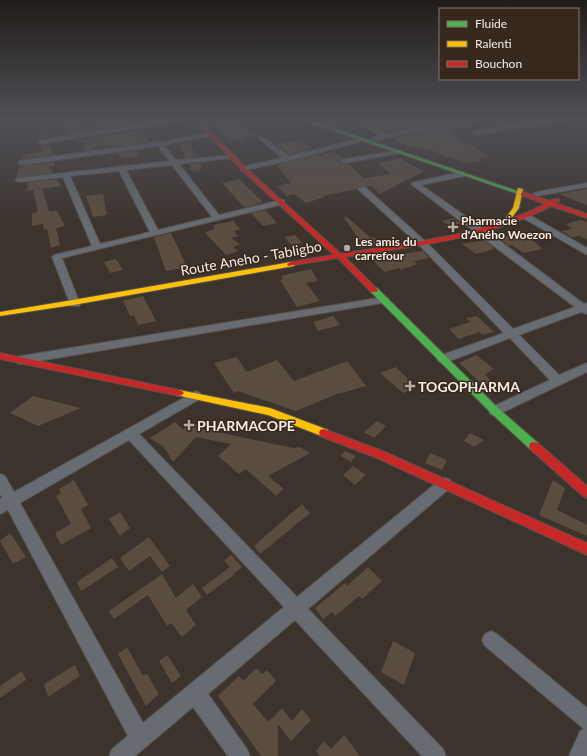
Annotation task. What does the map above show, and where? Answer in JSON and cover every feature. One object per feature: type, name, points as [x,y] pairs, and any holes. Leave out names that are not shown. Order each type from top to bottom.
[{"type":"main road","points":[[406,154],[461,174],[520,191],[536,194],[587,216]]},
{"type":"main road","points":[[417,154],[553,202],[587,209]]},
{"type":"main road","points":[[232,156],[244,169],[341,257],[495,410],[587,493]]},
{"type":"main road","points":[[504,223],[517,208],[520,200],[520,191]]},
{"type":"main road","name":"Route Aneho - Tabligbo","points":[[0,314],[75,304],[243,271],[341,257],[422,243],[480,231],[526,216],[553,202]]},
{"type":"main road","points":[[0,356],[270,412],[381,455],[587,549]]},
{"type":"street","points":[[22,163],[85,154]]},
{"type":"street","points":[[168,154],[217,218]]},
{"type":"street","points":[[282,154],[288,159]]},
{"type":"street","points":[[244,169],[307,154]]},
{"type":"street","points":[[345,161],[386,154]]},
{"type":"street","points":[[19,180],[232,156]]},
{"type":"street","points":[[122,169],[155,233]]},
{"type":"street","points":[[461,174],[415,184],[586,308]]},
{"type":"street","points":[[66,175],[96,247]]},
{"type":"street","points":[[536,194],[587,185]]},
{"type":"street","points":[[362,189],[422,243],[558,381]]},
{"type":"street","points":[[75,304],[57,257],[282,202]]},
{"type":"street","points":[[526,216],[587,252]]},
{"type":"street","points":[[21,360],[384,300]]},
{"type":"street","points":[[443,359],[586,308]]},
{"type":"street","points":[[495,410],[587,367]]},
{"type":"street","points":[[5,504],[196,396]]},
{"type":"street","points":[[130,433],[436,756]]},
{"type":"street","points":[[0,480],[5,504],[140,738]]},
{"type":"street","points":[[119,756],[445,484]]},
{"type":"street","points":[[491,640],[587,721]]},
{"type":"street","points":[[195,693],[240,756]]},
{"type":"street","points":[[579,756],[587,738]]},
{"type":"building","points":[[54,154],[54,155],[23,159],[22,155]]},
{"type":"building","points":[[118,154],[138,154],[139,156],[121,158]]},
{"type":"building","points":[[184,154],[195,154],[197,157],[186,158]]},
{"type":"building","points":[[318,154],[338,154],[343,158],[340,162],[349,164],[364,178],[391,174],[378,163],[400,158],[424,171],[380,194],[372,186],[362,186],[357,189],[323,196],[324,197],[306,203],[294,194],[287,196],[277,186],[291,183],[277,165]]},
{"type":"building","points":[[441,154],[485,154],[488,156],[478,158],[482,161],[467,163]]},
{"type":"building","points":[[54,162],[54,166],[49,166],[53,173],[16,178],[19,167]]},
{"type":"building","points":[[200,163],[202,167],[198,171],[192,171],[189,164]]},
{"type":"building","points":[[57,179],[61,186],[42,189],[49,211],[57,211],[65,226],[56,228],[60,245],[51,248],[47,229],[44,230],[43,224],[32,226],[32,213],[38,212],[33,190],[26,191],[29,182]]},
{"type":"building","points":[[239,179],[263,202],[246,207],[243,206],[222,183]]},
{"type":"building","points":[[587,189],[587,205],[559,194]]},
{"type":"building","points":[[103,194],[107,215],[93,217],[86,196]]},
{"type":"building","points":[[265,210],[277,223],[263,226],[251,213]]},
{"type":"building","points":[[346,216],[371,238],[374,237],[380,245],[360,248],[358,246],[363,245],[344,218]]},
{"type":"building","points":[[453,218],[463,225],[452,228],[442,221]]},
{"type":"building","points":[[580,220],[587,222],[587,240],[580,236],[572,237],[561,231],[572,229],[566,224]]},
{"type":"building","points":[[233,221],[240,229],[234,231],[238,236],[231,238],[240,244],[233,247],[238,251],[226,255],[205,233],[215,228],[213,225]]},
{"type":"building","points":[[171,233],[187,267],[166,271],[154,237]]},
{"type":"building","points":[[524,233],[543,249],[523,253],[512,245],[509,246],[500,239],[510,235]]},
{"type":"building","points":[[295,235],[302,243],[291,245],[285,237]]},
{"type":"building","points":[[484,240],[495,249],[476,254],[462,244]]},
{"type":"building","points":[[423,251],[429,258],[414,261],[417,264],[401,270],[399,268],[385,272],[369,257],[387,254],[388,256]]},
{"type":"building","points":[[116,259],[123,270],[110,273],[104,262]]},
{"type":"building","points":[[311,269],[318,281],[306,283],[320,301],[297,307],[280,280],[283,279],[281,276]]},
{"type":"building","points":[[143,296],[156,321],[138,325],[134,315],[130,316],[123,301]]},
{"type":"building","points":[[333,316],[340,325],[318,331],[313,322]]},
{"type":"building","points":[[477,316],[494,332],[483,335],[479,332],[459,339],[449,329],[470,322],[466,318]]},
{"type":"building","points":[[476,355],[494,369],[485,374],[493,383],[483,385],[459,363]]},
{"type":"building","points":[[237,357],[246,372],[277,360],[294,381],[347,361],[366,386],[338,394],[339,393],[296,411],[238,391],[234,393],[214,363]]},
{"type":"building","points":[[396,367],[417,388],[403,393],[380,373]]},
{"type":"building","points":[[33,396],[81,408],[38,426],[10,413]]},
{"type":"building","points":[[377,421],[386,426],[374,438],[364,432]]},
{"type":"building","points":[[175,422],[183,430],[188,422],[199,425],[198,428],[293,448],[300,447],[310,453],[268,476],[284,489],[276,496],[246,469],[239,474],[218,456],[231,444],[196,437],[173,462],[164,447],[150,438]]},
{"type":"building","points":[[470,433],[484,440],[474,447],[464,441]]},
{"type":"building","points":[[345,451],[356,456],[351,462],[341,456]]},
{"type":"building","points":[[430,453],[447,460],[442,470],[425,463]]},
{"type":"building","points":[[353,466],[366,475],[355,485],[343,475]]},
{"type":"building","points":[[74,480],[88,505],[81,509],[91,528],[61,545],[55,533],[71,524],[56,496],[61,493],[59,489]]},
{"type":"building","points":[[553,480],[565,488],[557,510],[587,525],[587,536],[539,515]]},
{"type":"building","points":[[302,504],[310,513],[260,554],[254,546]]},
{"type":"building","points":[[120,512],[130,528],[120,536],[109,519]]},
{"type":"building","points":[[10,533],[26,557],[13,564],[0,541]]},
{"type":"building","points":[[149,537],[170,566],[162,572],[150,556],[129,571],[120,558]]},
{"type":"building","points":[[231,555],[242,567],[235,573],[231,568],[235,574],[207,595],[202,588],[230,567],[224,561]]},
{"type":"building","points":[[112,558],[118,567],[81,591],[77,582]]},
{"type":"building","points":[[368,567],[382,581],[362,599],[359,596],[335,616],[332,612],[323,619],[315,608],[345,583],[347,586]]},
{"type":"building","points":[[162,574],[176,598],[193,584],[202,597],[186,610],[196,625],[182,637],[171,623],[167,626],[148,595],[114,619],[109,611]]},
{"type":"building","points":[[393,641],[415,653],[404,685],[381,672]]},
{"type":"building","points":[[127,647],[143,676],[147,674],[159,694],[146,706],[118,654]]},
{"type":"building","points":[[167,655],[181,676],[172,683],[159,661]]},
{"type":"building","points":[[75,665],[80,676],[48,697],[44,684]]},
{"type":"building","points":[[257,668],[262,674],[267,670],[276,681],[253,704],[268,722],[282,708],[292,721],[302,709],[311,720],[291,741],[278,724],[278,756],[261,756],[218,696],[239,676],[243,681]]},
{"type":"building","points":[[22,671],[26,680],[0,698],[0,686]]},
{"type":"building","points":[[344,735],[360,756],[320,756],[316,751],[324,741],[331,749]]},
{"type":"traffic: fast","points":[[405,154],[523,194]]},
{"type":"traffic: fast","points":[[374,290],[495,411],[534,446]]},
{"type":"traffic: slow","points":[[505,223],[516,208],[520,189]]},
{"type":"traffic: slow","points":[[0,314],[73,303],[291,264]]},
{"type":"traffic: slow","points":[[179,393],[270,412],[324,433]]},
{"type":"traffic: jam","points":[[230,154],[341,257],[374,290]]},
{"type":"traffic: jam","points":[[523,194],[587,216]]},
{"type":"traffic: jam","points":[[291,264],[461,235],[520,218],[557,200]]},
{"type":"traffic: jam","points":[[0,356],[179,393]]},
{"type":"traffic: jam","points":[[324,433],[381,455],[587,549]]},
{"type":"traffic: jam","points":[[534,446],[587,493]]},
{"type":"place","name":"Pharmacie d'Aného Woezon","points":[[453,227]]},
{"type":"place","name":"Les amis du carrefour","points":[[347,248]]},
{"type":"place","name":"TOGOPHARMA","points":[[410,386]]},
{"type":"place","name":"PHARMACOPE","points":[[189,425]]}]
